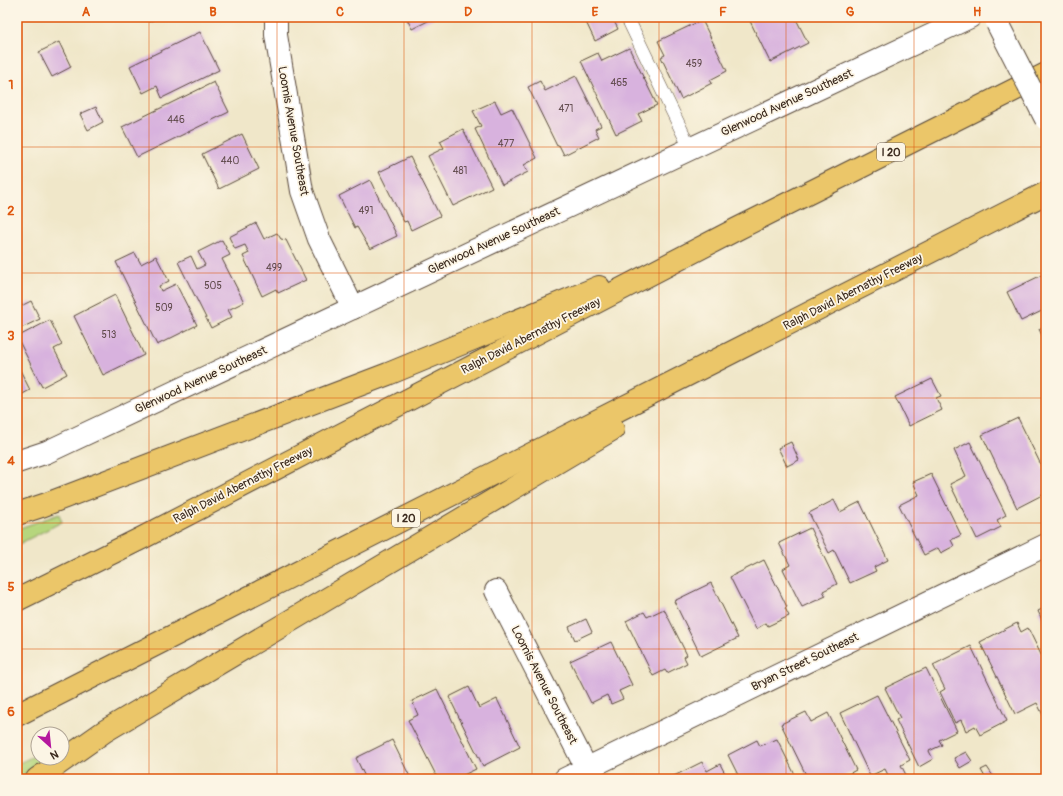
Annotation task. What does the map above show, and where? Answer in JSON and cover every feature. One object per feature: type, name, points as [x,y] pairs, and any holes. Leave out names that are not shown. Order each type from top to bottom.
[{"type":"highway","name":"Ralph David Abernathy Freeway","points":[[17,600],[156,530],[736,229],[1046,74]]},
{"type":"highway","name":"Ralph David Abernathy Freeway","points":[[17,715],[795,322],[1046,192]]},
{"type":"highway","points":[[17,514],[388,374],[736,229]]},
{"type":"highway","points":[[37,779],[105,731],[795,322]]},
{"type":"street","name":"Loomis Avenue Southeast","points":[[276,17],[276,35],[302,191],[319,239],[353,308]]},
{"type":"street","name":"Glenwood Avenue Southeast","points":[[17,462],[48,452],[970,17]]},
{"type":"street","points":[[997,23],[1046,119]]},
{"type":"street","name":"Bryan Street Southeast","points":[[565,779],[589,774],[1046,545]]},
{"type":"street","name":"Loomis Avenue Southeast","points":[[496,591],[589,774]]},
{"type":"lane","points":[[627,17],[690,148]]},
{"type":"green space","points":[[59,514],[62,522],[17,545],[17,529]]},
{"type":"green space","points":[[30,758],[30,766],[36,766],[17,779],[17,764]]},
{"type":"building","points":[[147,17],[159,17],[149,22]]},
{"type":"building","points":[[406,17],[436,17],[412,29]]},
{"type":"building","points":[[596,17],[612,17],[618,29],[595,41],[586,22]]},
{"type":"building","points":[[748,17],[795,17],[808,43],[770,62]]},
{"type":"building","points":[[702,20],[727,71],[710,80],[712,83],[681,99],[661,57],[665,55],[658,41]]},
{"type":"building","points":[[200,32],[219,70],[162,98],[157,86],[143,93],[130,66]]},
{"type":"building","points":[[59,42],[71,67],[52,77],[39,52]]},
{"type":"building","points":[[629,48],[657,105],[638,114],[642,121],[616,134],[581,61],[598,53],[602,61]]},
{"type":"building","points":[[576,76],[601,126],[595,129],[599,137],[564,155],[559,145],[557,146],[528,87],[540,81],[545,91]]},
{"type":"building","points":[[214,82],[229,112],[137,157],[122,127]]},
{"type":"building","points":[[495,101],[501,113],[512,108],[537,158],[524,165],[528,172],[502,185],[475,129],[481,126],[473,111]]},
{"type":"building","points":[[96,107],[103,122],[88,130],[80,114]]},
{"type":"building","points":[[463,129],[492,187],[453,206],[428,156],[444,148],[440,141]]},
{"type":"building","points":[[242,134],[259,169],[219,189],[202,154]]},
{"type":"building","points":[[410,157],[440,216],[411,230],[407,221],[404,222],[379,172]]},
{"type":"building","points":[[370,180],[397,236],[370,249],[357,227],[355,228],[339,196]]},
{"type":"building","points":[[256,223],[264,239],[277,233],[281,239],[286,240],[306,280],[278,293],[276,289],[262,296],[243,256],[249,253],[245,245],[235,249],[229,237]]},
{"type":"building","points":[[222,240],[230,255],[222,259],[244,302],[228,310],[232,317],[211,328],[178,262],[191,256],[197,269],[205,265],[198,252]]},
{"type":"building","points":[[135,253],[141,264],[156,256],[169,281],[159,286],[161,291],[176,284],[197,325],[157,345],[116,262]]},
{"type":"building","points":[[1046,273],[1046,309],[1021,321],[1007,292]]},
{"type":"building","points":[[115,295],[144,355],[103,375],[74,316]]},
{"type":"building","points":[[31,301],[40,319],[19,329],[17,325],[17,308]]},
{"type":"building","points":[[50,320],[62,345],[54,349],[67,374],[42,387],[17,337]]},
{"type":"building","points":[[1046,325],[1046,344],[1039,329]]},
{"type":"building","points":[[17,364],[30,390],[17,397]]},
{"type":"building","points":[[932,379],[941,396],[936,398],[942,410],[909,426],[895,397]]},
{"type":"building","points":[[1018,418],[1046,475],[1046,493],[1017,508],[982,435]]},
{"type":"building","points":[[791,442],[799,460],[787,466],[778,448]]},
{"type":"building","points":[[970,442],[1006,515],[997,520],[1001,527],[977,539],[950,484],[966,476],[954,450]]},
{"type":"building","points":[[931,474],[961,535],[951,540],[954,546],[941,553],[938,548],[924,555],[899,505],[919,495],[913,482]]},
{"type":"building","points":[[834,500],[840,512],[860,502],[888,560],[874,567],[876,571],[850,583],[834,550],[829,553],[809,513]]},
{"type":"building","points":[[810,528],[837,584],[823,591],[826,596],[802,607],[783,569],[790,565],[779,543]]},
{"type":"building","points":[[764,560],[787,607],[785,608],[789,616],[768,626],[766,623],[756,629],[730,577]]},
{"type":"building","points":[[711,583],[738,638],[701,656],[674,601]]},
{"type":"building","points":[[1046,607],[1046,629],[1038,611]]},
{"type":"building","points":[[664,609],[687,655],[684,657],[687,663],[667,673],[665,670],[653,676],[626,621],[644,612],[647,617]]},
{"type":"building","points":[[586,619],[592,632],[575,640],[569,627]]},
{"type":"building","points":[[1017,623],[1021,632],[1028,628],[1046,665],[1046,721],[1037,703],[1015,714],[980,642]]},
{"type":"building","points":[[611,642],[632,685],[619,691],[623,699],[611,704],[607,695],[591,703],[570,661]]},
{"type":"building","points":[[971,646],[1007,721],[980,735],[975,726],[966,731],[961,720],[955,723],[940,692],[945,689],[933,665]]},
{"type":"building","points":[[926,668],[957,731],[939,740],[942,745],[929,751],[933,759],[919,767],[896,720],[900,718],[885,688]]},
{"type":"building","points":[[469,687],[479,708],[497,699],[520,747],[483,766],[449,697]]},
{"type":"building","points":[[437,689],[476,769],[455,779],[438,779],[408,720],[418,715],[412,701]]},
{"type":"building","points":[[877,695],[910,760],[901,765],[907,777],[903,779],[890,779],[885,769],[870,776],[840,713]]},
{"type":"building","points":[[806,712],[811,722],[828,713],[856,770],[839,779],[808,779],[781,724]]},
{"type":"building","points":[[777,739],[797,779],[740,779],[728,755],[757,740],[760,746]]},
{"type":"building","points":[[392,740],[411,779],[366,779],[356,758]]},
{"type":"building","points":[[966,752],[972,761],[960,768],[954,758]]},
{"type":"building","points":[[702,762],[707,771],[720,764],[728,779],[668,779]]},
{"type":"building","points":[[987,767],[995,779],[986,779],[981,770]]}]
